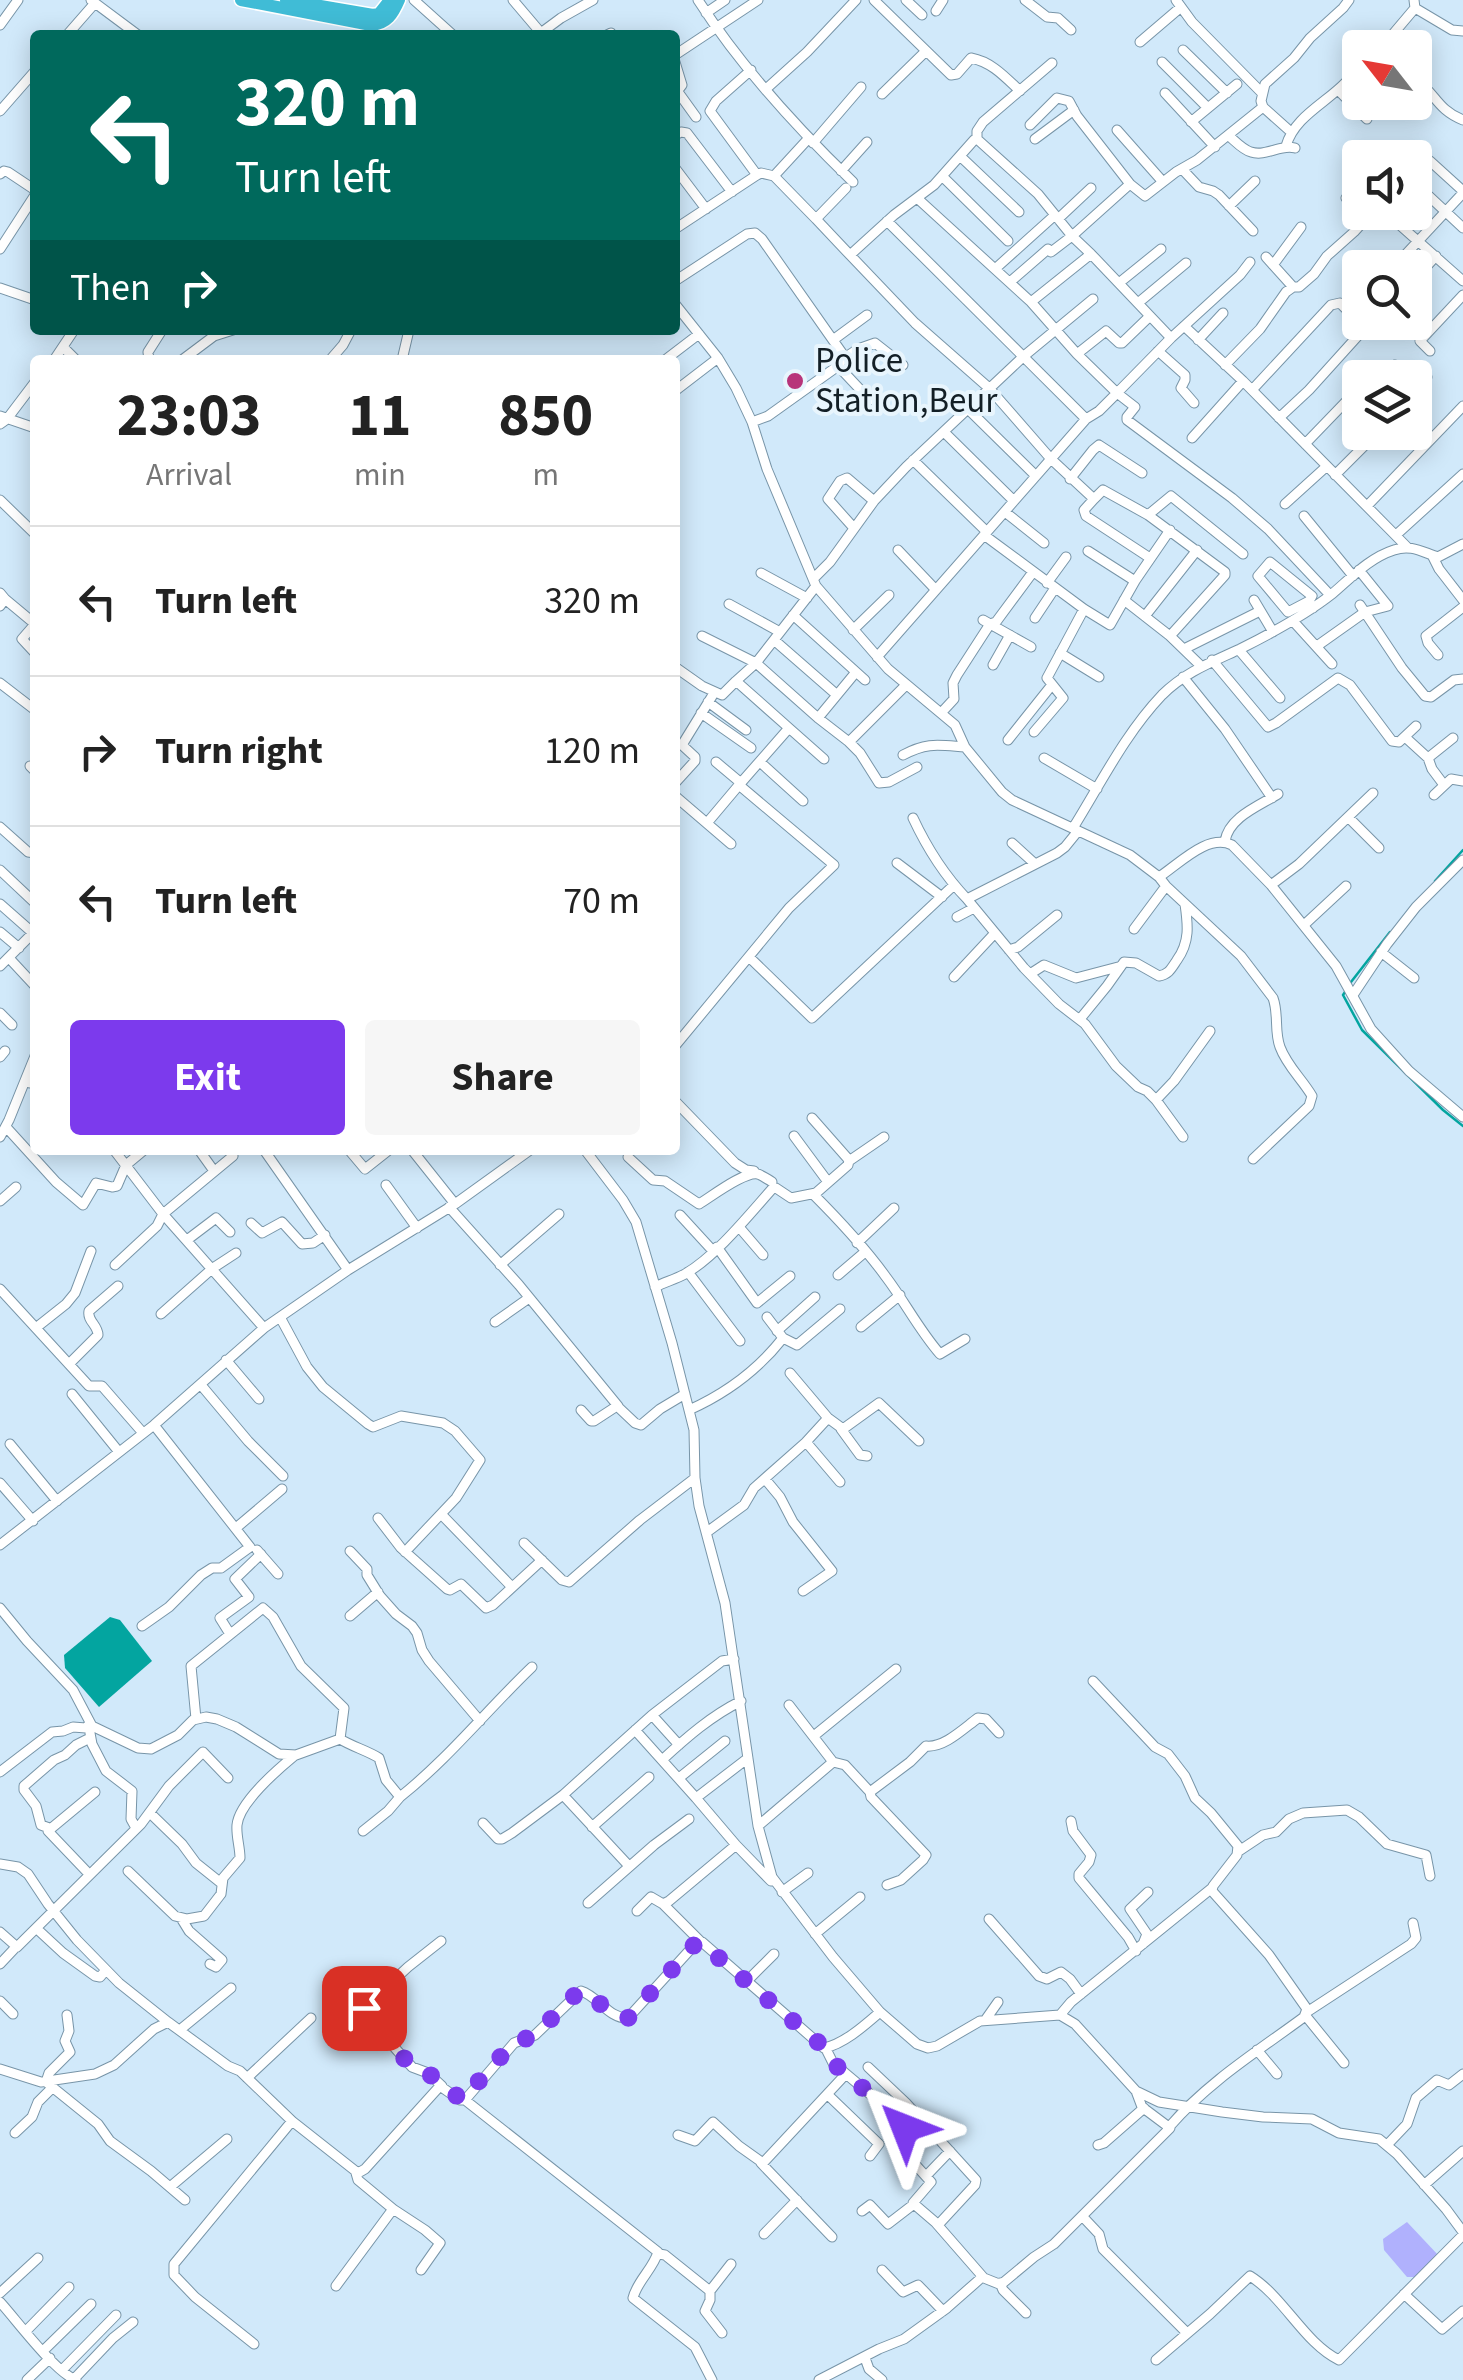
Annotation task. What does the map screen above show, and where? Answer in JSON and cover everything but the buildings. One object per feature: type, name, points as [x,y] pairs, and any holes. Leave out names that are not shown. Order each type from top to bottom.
[{"type":"highway","points":[[240,0],[370,30],[389,19],[400,0]]},
{"type":"highway","points":[[286,0],[372,15],[380,14],[390,0]]},
{"type":"street","points":[[0,24],[18,0]]},
{"type":"street","points":[[414,0],[451,30]]},
{"type":"street","points":[[513,0],[537,30]]},
{"type":"street","points":[[566,0],[573,11]]},
{"type":"street","points":[[546,30],[593,0]]},
{"type":"street","points":[[698,0],[766,90],[841,170],[849,185],[816,219]]},
{"type":"street","points":[[706,13],[724,0]]},
{"type":"street","points":[[680,55],[758,0]]},
{"type":"street","points":[[766,90],[855,0]]},
{"type":"street","points":[[874,0],[945,71],[954,76],[971,58],[988,63],[1020,91]]},
{"type":"street","points":[[906,0],[922,14]]},
{"type":"street","points":[[936,11],[943,0]]},
{"type":"street","points":[[1024,0],[1047,16],[1058,18],[1071,30]]},
{"type":"street","points":[[1291,132],[1263,107],[1265,84],[1348,0]]},
{"type":"street","points":[[71,30],[93,2],[131,30]]},
{"type":"street","points":[[430,2],[453,30]]},
{"type":"street","points":[[1140,42],[1178,4],[1262,93]]},
{"type":"street","points":[[1396,30],[1415,4],[1452,30],[1462,29]]},
{"type":"street","points":[[1182,50],[1227,93]]},
{"type":"street","points":[[882,94],[925,52]]},
{"type":"street","points":[[1162,62],[1208,108]]},
{"type":"street","points":[[977,140],[983,122],[1052,64]]},
{"type":"street","points":[[750,70],[716,101],[710,112],[757,174]]},
{"type":"street","points":[[0,110],[30,77]]},
{"type":"street","points":[[1191,122],[1237,84]]},
{"type":"street","points":[[1229,136],[1251,152],[1291,147],[1291,132],[1301,120],[1342,86]]},
{"type":"street","points":[[774,176],[861,88]]},
{"type":"street","points":[[1338,90],[1342,94]]},
{"type":"street","points":[[1164,93],[1215,147]]},
{"type":"street","points":[[1432,94],[1442,109],[1463,120]]},
{"type":"street","points":[[680,98],[696,117]]},
{"type":"street","points":[[1030,126],[1058,98],[1069,101],[1130,184],[1145,196],[1215,147],[1263,107]]},
{"type":"street","points":[[684,127],[708,107]]},
{"type":"street","points":[[1035,139],[1074,110]]},
{"type":"street","points":[[1117,130],[1164,182]]},
{"type":"street","points":[[680,133],[687,133],[732,192]]},
{"type":"street","points":[[850,255],[942,176],[977,140]]},
{"type":"street","points":[[977,140],[1038,194],[1072,236],[1171,338]]},
{"type":"street","points":[[841,170],[866,142]]},
{"type":"street","points":[[960,156],[1019,212]]},
{"type":"street","points":[[1409,250],[1463,192],[1432,164]]},
{"type":"street","points":[[1182,168],[1198,187],[1213,191],[1254,231]]},
{"type":"street","points":[[0,174],[8,172],[30,191]]},
{"type":"street","points":[[680,226],[757,174],[774,176],[916,323],[989,388],[1051,459],[1094,499]]},
{"type":"street","points":[[680,175],[706,209]]},
{"type":"street","points":[[942,176],[1008,241]]},
{"type":"street","points":[[1228,206],[1255,181]]},
{"type":"street","points":[[1010,282],[1072,236],[1130,184]]},
{"type":"street","points":[[995,269],[1091,188]]},
{"type":"street","points":[[917,198],[1032,302],[1077,354],[1134,407],[1127,420],[1268,529],[1330,595]]},
{"type":"street","points":[[1432,198],[1463,228]]},
{"type":"street","points":[[1,246],[30,201]]},
{"type":"street","points":[[887,222],[1086,419]]},
{"type":"street","points":[[1300,227],[1270,261],[1293,287],[1300,287],[1355,230]]},
{"type":"street","points":[[1406,230],[1463,280]]},
{"type":"street","points":[[680,278],[743,236],[755,233],[833,340],[841,363],[870,400]]},
{"type":"street","points":[[1119,283],[1161,249]]},
{"type":"street","points":[[1032,302],[1091,254]]},
{"type":"street","points":[[1432,260],[1436,256]]},
{"type":"street","points":[[877,657],[1086,419],[1099,411],[1250,262]]},
{"type":"street","points":[[1138,304],[1186,263]]},
{"type":"street","points":[[1225,365],[1293,287]]},
{"type":"street","points":[[0,288],[30,298]]},
{"type":"street","points":[[1430,351],[1420,342],[1463,295]]},
{"type":"street","points":[[680,777],[695,759],[683,747],[686,736],[711,698],[722,695],[756,663],[874,501],[989,388],[1093,299]]},
{"type":"street","points":[[1252,390],[1331,305],[1342,305]]},
{"type":"street","points":[[680,310],[736,388],[815,582],[853,630],[906,685],[955,725],[965,747],[1002,792],[1130,855],[1241,956],[1273,998],[1280,1049],[1312,1096],[1309,1106],[1252,1160]]},
{"type":"street","points":[[1198,340],[1223,313]]},
{"type":"street","points":[[833,340],[867,315]]},
{"type":"street","points":[[1077,354],[1106,330],[1122,343],[1150,316]]},
{"type":"street","points":[[1184,326],[1407,547],[1442,556],[1463,544]]},
{"type":"street","points":[[671,355],[699,334]]},
{"type":"street","points":[[58,355],[71,335]]},
{"type":"street","points":[[204,335],[208,340]]},
{"type":"street","points":[[188,355],[220,335]]},
{"type":"street","points":[[1280,418],[1354,340]]},
{"type":"street","points":[[752,422],[768,416],[858,349],[876,343],[903,365]]},
{"type":"street","points":[[64,348],[71,355]]},
{"type":"street","points":[[1158,351],[1185,375],[1182,390],[1194,402]]},
{"type":"street","points":[[680,388],[718,358]]},
{"type":"street","points":[[1192,438],[1243,381]]},
{"type":"street","points":[[2,420],[30,388]]},
{"type":"street","points":[[1305,444],[1342,406]]},
{"type":"street","points":[[1367,506],[1463,406]]},
{"type":"street","points":[[968,408],[1036,476]]},
{"type":"street","points":[[2,420],[30,425]]},
{"type":"street","points":[[944,432],[1014,500]]},
{"type":"street","points":[[1070,479],[1100,445],[1142,473]]},
{"type":"street","points":[[1335,474],[1360,450]]},
{"type":"street","points":[[914,460],[986,534],[1084,610],[1110,625],[1170,530]]},
{"type":"street","points":[[1285,504],[1327,466]]},
{"type":"street","points":[[1396,535],[1463,474]]},
{"type":"street","points":[[853,527],[828,499],[840,481],[847,478],[874,501]]},
{"type":"street","points":[[1150,558],[1086,516],[1084,510],[1102,490],[1170,530],[1225,572],[1170,636]]},
{"type":"street","points":[[1148,516],[1171,496],[1243,554]]},
{"type":"street","points":[[0,500],[30,529]]},
{"type":"street","points":[[1004,512],[1044,544]]},
{"type":"street","points":[[1304,516],[1388,606],[1362,608],[1317,646]]},
{"type":"street","points":[[957,917],[971,903],[1066,847],[1130,734],[1160,698],[1201,666],[1293,621],[1311,605],[1312,596],[1270,562],[1258,576],[1288,612],[1311,605],[1330,595],[1378,556],[1407,547]]},
{"type":"street","points":[[898,550],[936,590]]},
{"type":"street","points":[[1145,616],[1196,550]]},
{"type":"street","points":[[1088,551],[1135,581]]},
{"type":"street","points":[[1432,556],[1463,603],[1426,636],[1438,654]]},
{"type":"street","points":[[1036,618],[1066,558]]},
{"type":"street","points":[[987,622],[996,622],[1033,572]]},
{"type":"street","points":[[761,573],[807,598]]},
{"type":"street","points":[[853,630],[888,595]]},
{"type":"street","points":[[2,600],[30,620]]},
{"type":"street","points":[[1124,600],[1201,666]]},
{"type":"street","points":[[1254,600],[1272,632]]},
{"type":"street","points":[[730,604],[777,636],[836,694]]},
{"type":"street","points":[[1362,608],[1425,696],[1431,697],[1463,678]]},
{"type":"street","points":[[1034,732],[1063,698],[1047,678],[1084,610]]},
{"type":"street","points":[[1184,648],[1260,610]]},
{"type":"street","points":[[793,615],[865,680]]},
{"type":"street","points":[[1293,621],[1332,664]]},
{"type":"street","points":[[987,622],[1030,648]]},
{"type":"street","points":[[942,712],[954,699],[953,683],[987,622]]},
{"type":"street","points":[[993,665],[1010,635]]},
{"type":"street","points":[[702,636],[756,663],[860,752],[879,783],[890,782],[918,767]]},
{"type":"street","points":[[1239,650],[1280,698]]},
{"type":"street","points":[[1060,653],[1098,677]]},
{"type":"street","points":[[1212,660],[1268,727],[1338,678],[1350,685],[1390,739],[1398,742],[1416,726]]},
{"type":"street","points":[[680,671],[746,730]]},
{"type":"street","points":[[818,718],[856,672]]},
{"type":"street","points":[[1183,678],[1276,796],[1236,822],[1226,832],[1225,841]]},
{"type":"street","points":[[736,681],[824,759]]},
{"type":"street","points":[[849,742],[906,685]]},
{"type":"street","points":[[1008,740],[1051,686]]},
{"type":"street","points":[[2,690],[11,690],[30,706]]},
{"type":"street","points":[[701,713],[751,748]]},
{"type":"street","points":[[707,823],[790,728]]},
{"type":"street","points":[[680,731],[686,736]]},
{"type":"street","points":[[1405,737],[1428,758],[1444,784]]},
{"type":"street","points":[[1428,758],[1453,738]]},
{"type":"street","points":[[903,755],[928,744],[965,747]]},
{"type":"street","points":[[1044,758],[1098,789]]},
{"type":"street","points":[[680,1040],[789,908],[834,864],[716,762]]},
{"type":"street","points":[[760,762],[803,801]]},
{"type":"street","points":[[1434,795],[1453,778],[1463,782]]},
{"type":"street","points":[[1271,885],[1373,793]]},
{"type":"street","points":[[680,800],[732,844]]},
{"type":"street","points":[[1348,817],[1379,848]]},
{"type":"street","points":[[913,818],[954,886],[1030,974],[1080,1019],[1116,1066],[1138,1087],[1148,1091],[1183,1136]]},
{"type":"street","points":[[0,827],[30,851]]},
{"type":"street","points":[[1134,929],[1163,881],[1203,846],[1225,841]]},
{"type":"street","points":[[1225,841],[1271,885],[1336,966],[1371,1029],[1409,1071],[1463,1117]]},
{"type":"street","points":[[1012,843],[1034,864]]},
{"type":"street","points":[[1353,995],[1416,907],[1463,860]]},
{"type":"street","points":[[897,863],[942,897]]},
{"type":"street","points":[[0,870],[30,898]]},
{"type":"street","points":[[749,957],[812,1018],[954,886]]},
{"type":"street","points":[[1304,925],[1346,886]]},
{"type":"street","points":[[0,904],[30,935]]},
{"type":"street","points":[[1080,1019],[1124,962],[1130,961],[1159,976],[1168,974],[1188,939],[1185,904]]},
{"type":"street","points":[[1009,950],[1057,915]]},
{"type":"street","points":[[0,932],[19,948]]},
{"type":"street","points":[[954,977],[994,933]]},
{"type":"street","points":[[0,966],[30,940]]},
{"type":"street","points":[[1381,952],[1414,978]]},
{"type":"street","points":[[9,958],[30,981]]},
{"type":"street","points":[[1030,974],[1044,964],[1076,978],[1118,967]]},
{"type":"street","points":[[0,1012],[12,1026]]},
{"type":"street","points":[[1156,1100],[1210,1030]]},
{"type":"street","points":[[30,1068],[3,1132],[81,1204],[86,1203],[96,1183],[118,1186],[126,1165],[138,1155]]},
{"type":"street","points":[[680,1107],[735,1164],[760,1172],[774,1185]]},
{"type":"street","points":[[812,1118],[849,1161]]},
{"type":"street","points":[[794,1136],[828,1182]]},
{"type":"street","points":[[628,1158],[653,1180],[663,1180],[698,1204],[753,1174],[791,1198],[814,1194],[849,1161],[884,1136]]},
{"type":"street","points":[[118,1155],[163,1214],[264,1328]]},
{"type":"street","points":[[203,1155],[214,1170]]},
{"type":"street","points":[[115,1264],[157,1226],[163,1214],[233,1155]]},
{"type":"street","points":[[268,1155],[348,1270]]},
{"type":"street","points":[[353,1155],[365,1168],[382,1155]]},
{"type":"street","points":[[420,1155],[452,1206],[632,1421],[641,1425],[684,1394]]},
{"type":"street","points":[[0,1545],[154,1425],[264,1328],[523,1155]]},
{"type":"street","points":[[589,1155],[636,1222],[684,1394],[695,1438],[699,1506],[722,1589],[734,1659],[758,1826],[767,1862],[779,1888]]},
{"type":"street","points":[[386,1185],[417,1228]]},
{"type":"street","points":[[655,1287],[688,1272],[715,1249],[774,1185]]},
{"type":"street","points":[[1,1200],[16,1187]]},
{"type":"street","points":[[814,1194],[879,1267],[940,1354],[965,1339]]},
{"type":"street","points":[[857,1243],[894,1208]]},
{"type":"street","points":[[500,1265],[559,1214]]},
{"type":"street","points":[[680,1215],[715,1249],[757,1303],[790,1276]]},
{"type":"street","points":[[187,1240],[216,1218],[230,1232]]},
{"type":"street","points":[[251,1224],[262,1233],[282,1222],[302,1244],[314,1243],[324,1235]]},
{"type":"street","points":[[739,1226],[763,1255]]},
{"type":"street","points":[[37,1328],[70,1298],[91,1250]]},
{"type":"street","points":[[838,1275],[865,1252]]},
{"type":"street","points":[[160,1314],[236,1253]]},
{"type":"street","points":[[688,1272],[740,1341]]},
{"type":"street","points":[[70,1363],[98,1335],[89,1311],[118,1286]]},
{"type":"street","points":[[0,1289],[90,1386],[102,1386],[143,1433]]},
{"type":"street","points":[[861,1327],[900,1296]]},
{"type":"street","points":[[688,1410],[738,1383],[765,1360],[780,1334],[815,1297]]},
{"type":"street","points":[[495,1322],[529,1298]]},
{"type":"street","points":[[767,1317],[780,1334],[797,1346],[840,1309]]},
{"type":"street","points":[[280,1317],[307,1368],[322,1387],[371,1426],[401,1416],[439,1422],[455,1431],[478,1457],[479,1464],[442,1515],[405,1552]]},
{"type":"street","points":[[226,1360],[259,1399]]},
{"type":"street","points":[[790,1373],[859,1454],[867,1456]]},
{"type":"street","points":[[201,1385],[248,1441],[284,1476]]},
{"type":"street","points":[[72,1394],[120,1452]]},
{"type":"street","points":[[841,1430],[879,1403],[919,1440]]},
{"type":"street","points":[[581,1410],[592,1421],[618,1406]]},
{"type":"street","points":[[706,1532],[747,1503],[753,1490],[828,1418]]},
{"type":"street","points":[[154,1425],[250,1547],[278,1574]]},
{"type":"street","points":[[806,1442],[840,1482]]},
{"type":"street","points":[[10,1444],[58,1501]]},
{"type":"street","points":[[524,1543],[562,1580],[569,1582],[695,1478]]},
{"type":"street","points":[[764,1479],[832,1571],[803,1591]]},
{"type":"street","points":[[0,1482],[34,1521]]},
{"type":"street","points":[[236,1528],[282,1489]]},
{"type":"street","points":[[442,1515],[511,1586]]},
{"type":"street","points":[[378,1518],[405,1552],[447,1590],[462,1585],[486,1608],[542,1560]]},
{"type":"street","points":[[142,1626],[169,1608],[207,1570],[221,1568],[250,1547]]},
{"type":"street","points":[[350,1551],[367,1569],[367,1575],[393,1612],[418,1633],[429,1661],[480,1721]]},
{"type":"street","points":[[230,1634],[220,1618],[248,1597],[235,1578],[261,1554]]},
{"type":"street","points":[[350,1616],[378,1592]]},
{"type":"street","points":[[0,1608],[73,1690],[108,1774],[132,1790],[131,1818],[136,1828]]},
{"type":"street","points":[[196,1719],[190,1666],[262,1608],[273,1616],[301,1666],[344,1708],[340,1739]]},
{"type":"street","points":[[483,1823],[493,1836],[502,1839],[563,1795],[634,1730],[722,1661],[734,1659]]},
{"type":"street","points":[[363,1830],[464,1740],[532,1668]]},
{"type":"street","points":[[814,1735],[896,1668]]},
{"type":"street","points":[[1094,1681],[1154,1747],[1168,1754],[1185,1776],[1191,1793],[1239,1851]]},
{"type":"street","points":[[662,1760],[720,1711],[741,1701]]},
{"type":"street","points":[[789,1705],[834,1762],[844,1765],[926,1855],[901,1880],[886,1885]]},
{"type":"street","points":[[652,1716],[679,1745]]},
{"type":"street","points":[[870,1792],[926,1747],[941,1745],[978,1718],[986,1719],[999,1734]]},
{"type":"street","points":[[89,1724],[148,1750],[178,1735],[196,1719],[217,1719],[278,1754],[296,1754],[340,1739],[379,1758],[386,1780],[400,1797]]},
{"type":"street","points":[[0,1772],[52,1732],[85,1728],[89,1724]]},
{"type":"street","points":[[634,1730],[779,1888],[880,2012],[911,2041],[928,2048],[986,2020],[1060,2015],[1075,2024],[1136,2091],[1154,2100],[1251,2116],[1312,2119],[1340,2134],[1373,2137],[1387,2145],[1424,2184],[1463,2234],[1339,2360],[1325,2351],[1252,2276],[1156,2360]]},
{"type":"street","points":[[49,1828],[41,1825],[37,1808],[24,1786],[56,1759],[90,1738]]},
{"type":"street","points":[[678,1778],[725,1741]]},
{"type":"street","points":[[2,1969],[16,1946],[136,1828],[204,1752],[228,1778]]},
{"type":"street","points":[[128,1871],[172,1914],[181,1918],[204,1916],[221,1894],[221,1883],[240,1856],[240,1815],[296,1754]]},
{"type":"street","points":[[696,1798],[748,1758]]},
{"type":"street","points":[[758,1826],[834,1762]]},
{"type":"street","points":[[592,1827],[649,1777]]},
{"type":"street","points":[[49,1828],[95,1792]]},
{"type":"street","points":[[563,1795],[629,1866]]},
{"type":"street","points":[[1060,2015],[1212,1888],[1239,1851],[1303,1813],[1346,1810],[1388,1844],[1426,1855],[1430,1876]]},
{"type":"street","points":[[150,1813],[196,1863],[221,1883]]},
{"type":"street","points":[[588,1902],[689,1820]]},
{"type":"street","points":[[1071,1821],[1074,1834],[1091,1855],[1079,1878],[1138,1949]]},
{"type":"street","points":[[49,1828],[49,1834],[88,1874]]},
{"type":"street","points":[[663,1904],[736,1845]]},
{"type":"street","points":[[0,1864],[18,1867],[28,1874],[54,1912],[106,1970],[168,2022],[240,2071],[292,2121],[356,2173],[358,2180],[440,2244],[421,2270]]},
{"type":"street","points":[[779,1888],[808,1873]]},
{"type":"street","points":[[1212,1888],[1269,1956],[1344,2063]]},
{"type":"street","points":[[1138,1949],[1146,1934],[1130,1909],[1148,1892]]},
{"type":"street","points":[[637,1911],[651,1897],[663,1904],[700,1942],[826,2049],[831,2061],[905,2128],[893,2140],[931,2182],[888,2224],[870,2205],[862,2210]]},
{"type":"street","points":[[815,1934],[860,1897]]},
{"type":"street","points":[[181,1918],[189,1931],[222,1960],[215,1968],[210,1964]]},
{"type":"street","points":[[989,1918],[1039,1976],[1047,1979],[1062,1972],[1081,1994]]},
{"type":"street","points":[[1000,2283],[1054,2244],[1083,2217],[1169,2130],[1187,2106],[1306,2014],[1411,1944],[1416,1938],[1414,1923]]},
{"type":"street","points":[[36,1928],[95,1976],[100,1977],[106,1970]]},
{"type":"street","points":[[0,1932],[16,1946]]},
{"type":"street","points":[[364,2008],[442,1941]]},
{"type":"street","points":[[465,2100],[512,2044],[535,2035],[576,1994],[585,1991],[616,2016],[628,2018],[700,1942]]},
{"type":"street","points":[[746,1982],[774,1954]]},
{"type":"street","points":[[180,2030],[231,1988]]},
{"type":"street","points":[[334,2013],[350,1995],[412,2067],[428,2073],[465,2100],[710,2291]]},
{"type":"street","points":[[0,2001],[13,2014]]},
{"type":"street","points":[[986,2020],[998,2002]]},
{"type":"street","points":[[826,2049],[880,2012]]},
{"type":"street","points":[[14,2133],[32,2118],[50,2085],[49,2074],[70,2052],[65,2042],[69,2032],[67,2015]]},
{"type":"street","points":[[248,2078],[310,2018]]},
{"type":"street","points":[[50,2085],[108,2069],[154,2029],[168,2022]]},
{"type":"street","points":[[1257,2050],[1277,2074]]},
{"type":"street","points":[[868,2067],[906,2103],[976,2182],[938,2225]]},
{"type":"street","points":[[0,2069],[50,2085],[98,2124],[110,2141],[185,2200]]},
{"type":"street","points":[[1387,2145],[1407,2124],[1418,2094],[1434,2081],[1449,2086],[1463,2074]]},
{"type":"street","points":[[761,2164],[846,2075]]},
{"type":"street","points":[[356,2173],[365,2169],[442,2086]]},
{"type":"street","points":[[1136,2091],[1144,2108],[1170,2126]]},
{"type":"street","points":[[828,2094],[878,2144],[870,2156]]},
{"type":"street","points":[[893,2115],[906,2103]]},
{"type":"street","points":[[1098,2145],[1144,2108]]},
{"type":"street","points":[[254,2344],[186,2288],[174,2275],[174,2264],[292,2121]]},
{"type":"street","points":[[678,2135],[695,2141],[712,2122],[761,2164],[832,2237]]},
{"type":"street","points":[[170,2187],[227,2138]]},
{"type":"street","points":[[926,2176],[950,2151]]},
{"type":"street","points":[[1424,2184],[1463,2151]]},
{"type":"street","points":[[764,2234],[796,2200]]},
{"type":"street","points":[[913,2203],[938,2225],[983,2278],[1000,2283]]},
{"type":"street","points":[[336,2286],[393,2208]]},
{"type":"street","points":[[1083,2217],[1098,2233],[1104,2249],[1186,2332]]},
{"type":"street","points":[[659,2254],[633,2298],[695,2348],[712,2380]]},
{"type":"street","points":[[0,2293],[38,2258]]},
{"type":"street","points":[[722,2333],[705,2312],[710,2291],[731,2264]]},
{"type":"street","points":[[882,2270],[903,2292],[918,2285],[943,2311]]},
{"type":"street","points":[[819,2380],[904,2340],[983,2278]]},
{"type":"street","points":[[1000,2283],[1026,2314]]},
{"type":"street","points":[[26,2331],[69,2287]]},
{"type":"street","points":[[1404,2294],[1442,2329],[1463,2311]]},
{"type":"street","points":[[27,2380],[91,2304]]},
{"type":"street","points":[[2,2309],[75,2379],[133,2322]]},
{"type":"street","points":[[62,2370],[116,2315]]},
{"type":"street","points":[[865,2358],[869,2370],[882,2380]]},
{"type":"shaded area","points":[[110,1617],[120,1620],[152,1661],[99,1707],[65,1668],[64,1655]]},
{"type":"shaded area","points":[[1407,2222],[1439,2256],[1418,2277],[1407,2277],[1384,2250],[1383,2239]]},
{"type":"waterway","points":[[1435,881],[1463,850]]},
{"type":"waterway","points":[[1351,982],[1390,932]]},
{"type":"waterway","points":[[1345,992],[1343,995],[1362,1030],[1463,1126]]},
{"type":"place","name":"Police Station,Beur","points":[[795,381]]},
{"type":"route","points":[[364,2008],[412,2067],[428,2073],[465,2100],[512,2044],[535,2035],[576,1994],[585,1991],[616,2016],[628,2018],[700,1942],[826,2049],[833,2063],[905,2128]]}]
